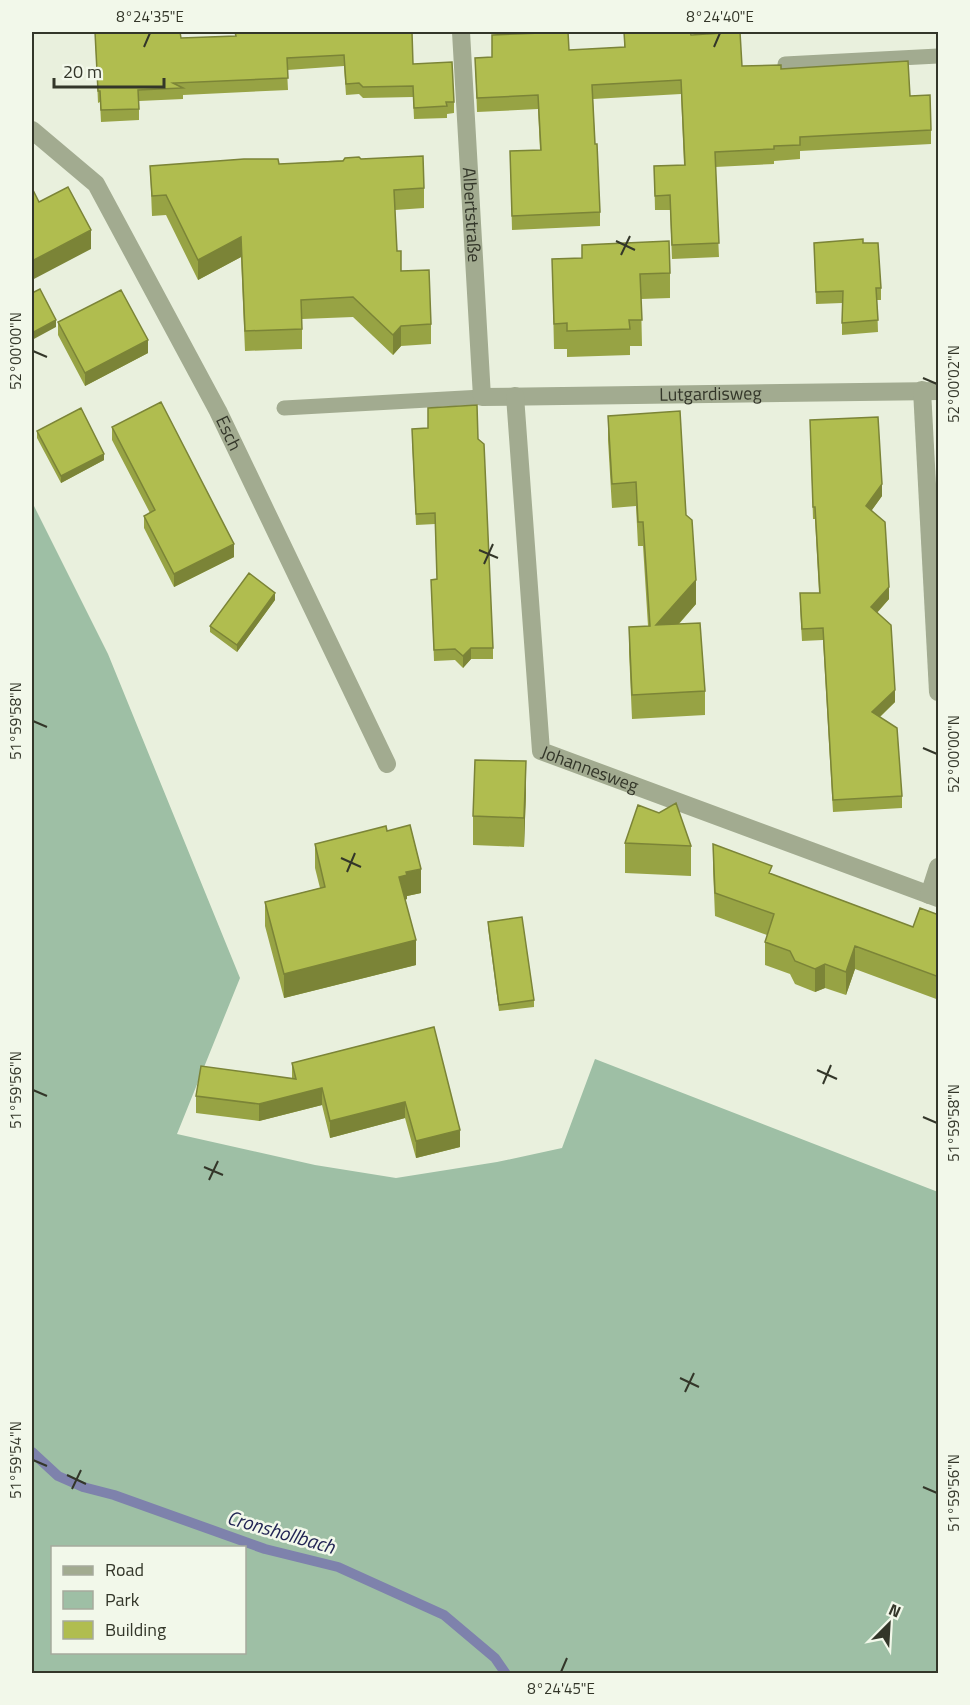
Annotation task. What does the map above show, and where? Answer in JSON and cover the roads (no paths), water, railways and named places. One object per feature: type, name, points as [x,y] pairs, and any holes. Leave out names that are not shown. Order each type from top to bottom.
[{"type":"street","name":"Albertstraße","points":[[461,32],[482,397]]},
{"type":"street","name":"Esch","points":[[32,130],[96,184],[218,411],[387,764]]},
{"type":"street","name":"Lutgardisweg","points":[[482,397],[930,391]]},
{"type":"street","points":[[930,391],[939,692]]},
{"type":"street","name":"Johannesweg","points":[[515,396],[541,751],[934,896]]},
{"type":"street","points":[[934,896],[939,867]]},
{"type":"lane","points":[[785,64],[939,56]]},
{"type":"lane","points":[[284,408],[482,397]]},
{"type":"waterway","name":"Cronshollbach","points":[[32,1452],[58,1476],[83,1487],[114,1495],[265,1549],[338,1567],[444,1615],[495,1658],[506,1674]]}]
